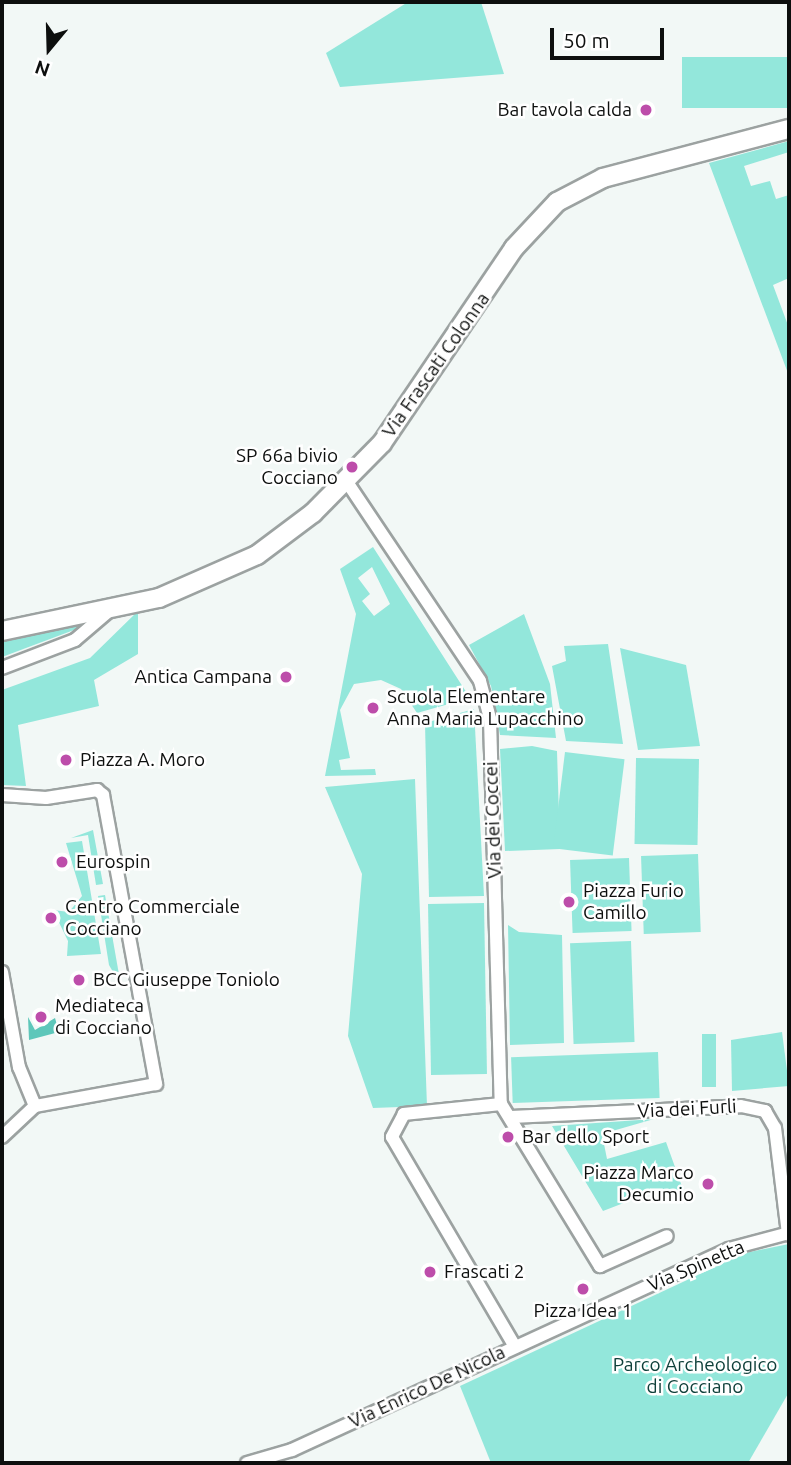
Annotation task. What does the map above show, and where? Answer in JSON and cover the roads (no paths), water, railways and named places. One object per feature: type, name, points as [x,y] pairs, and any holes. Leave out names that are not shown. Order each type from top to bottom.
[{"type":"street","name":"Via Frascati Colonna","points":[[2,631],[109,611],[235,569],[280,541],[347,482],[421,393],[514,248],[558,202],[603,178],[789,130]]},
{"type":"street","name":"Via dei Coccei","points":[[347,482],[480,681],[491,741],[501,1104]]},
{"type":"street","points":[[2,668],[75,640],[109,611]]},
{"type":"street","points":[[2,795],[97,790],[105,807],[156,1084],[35,1106],[2,1137]]},
{"type":"street","points":[[2,972],[19,1067],[35,1106]]},
{"type":"street","points":[[722,1091],[722,1107]]},
{"type":"street","points":[[515,1347],[404,1153],[392,1137],[402,1116],[427,1110],[501,1104],[517,1121],[600,1266],[667,1236]]},
{"type":"street","name":"Via dei Furli","points":[[517,1121],[754,1106],[773,1119],[788,1233]]},
{"type":"street","name":"Via Spinetta","points":[[605,1306],[729,1249],[788,1233]]},
{"type":"street","name":"Via Enrico De Nicola","points":[[247,1463],[292,1450],[605,1306]]},
{"type":"place","name":"Bar tavola calda","points":[[646,110]]},
{"type":"place","name":"SP 66a bivio Cocciano","points":[[352,467]]},
{"type":"place","name":"Antica Campana","points":[[286,677]]},
{"type":"place","name":"Scuola Elementare Anna Maria Lupacchino","points":[[373,708]]},
{"type":"place","name":"Piazza A. Moro","points":[[66,760]]},
{"type":"place","name":"Eurospin","points":[[62,862]]},
{"type":"place","name":"Piazza Furio Camillo","points":[[569,902]]},
{"type":"place","name":"Centro Commerciale Cocciano","points":[[51,918]]},
{"type":"place","name":"BCC Giuseppe Toniolo","points":[[79,980]]},
{"type":"place","name":"Mediateca di Cocciano","points":[[41,1017]]},
{"type":"place","name":"Bar dello Sport","points":[[508,1137]]},
{"type":"place","name":"Piazza Marco Decumio","points":[[708,1184]]},
{"type":"place","name":"Frascati 2","points":[[430,1272]]},
{"type":"place","name":"Pizza Idea 1","points":[[583,1289]]},
{"type":"park label","name":"Parco Archeologico di Cocciano","points":[[695,1376]]}]
